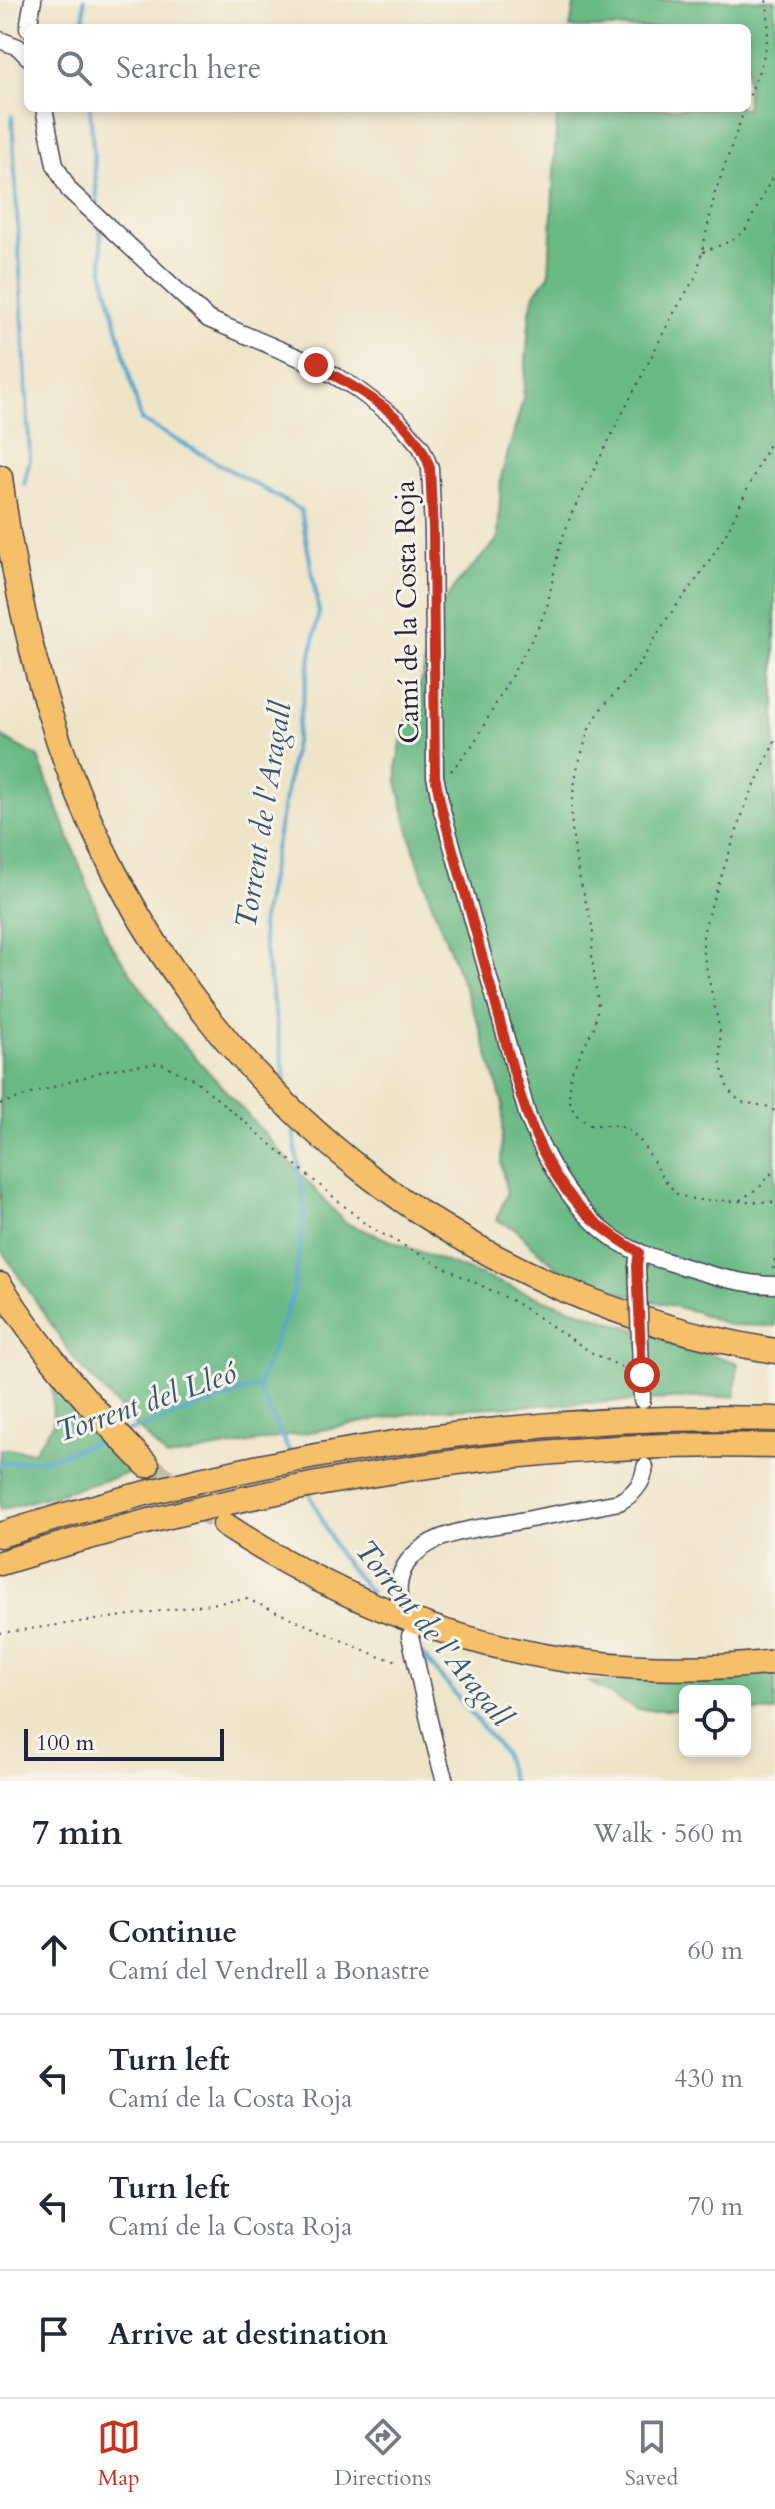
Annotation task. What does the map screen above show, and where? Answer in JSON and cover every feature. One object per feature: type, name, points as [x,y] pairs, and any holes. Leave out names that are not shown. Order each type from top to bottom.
[{"type":"highway","points":[[0,477],[12,557],[34,658],[53,723],[84,808],[117,878],[151,937],[188,992],[239,1055],[301,1120],[352,1164],[434,1223],[486,1253],[561,1289],[632,1316],[698,1335],[775,1351]]},
{"type":"highway","points":[[0,1285],[57,1368],[147,1465]]},
{"type":"highway","points":[[0,1535],[162,1489],[362,1449],[564,1425],[775,1419]]},
{"type":"highway","points":[[0,1563],[179,1512],[373,1474],[562,1452],[775,1446]]},
{"type":"highway","points":[[225,1525],[288,1565],[348,1596],[409,1621],[473,1641],[562,1659],[640,1667],[706,1667],[775,1662]]},
{"type":"street","points":[[29,24],[33,0]]},
{"type":"street","name":"Camí de la Costa Roja","points":[[45,112],[55,165],[69,190],[196,310],[222,326],[316,365],[354,387],[398,420],[421,447],[430,468],[433,531],[435,776],[528,1117],[552,1169],[572,1198],[603,1228],[639,1252],[716,1277],[775,1285]]},
{"type":"street","points":[[639,1252],[642,1400]]},
{"type":"street","points":[[400,1604],[398,1585],[401,1574],[414,1555],[424,1547],[461,1532],[619,1502],[636,1491],[645,1467]]},
{"type":"street","points":[[410,1636],[445,1781]]},
{"type":"path","points":[[751,92],[769,41],[766,0]]},
{"type":"path","points":[[435,776],[450,772],[474,743],[537,630],[547,607],[559,548],[571,515],[671,318],[697,274],[715,193],[744,112]]},
{"type":"path","points":[[702,252],[733,240],[746,229],[775,172]]},
{"type":"path","points":[[775,431],[725,536],[668,617],[637,668],[601,709],[589,729],[577,769],[571,806],[577,868],[593,929],[592,957],[598,1006],[594,1027],[571,1073],[569,1098],[574,1113],[590,1125],[618,1125],[630,1131],[678,1195],[697,1200],[775,1202]]},
{"type":"path","points":[[775,741],[746,804],[708,915],[703,952],[720,1032],[721,1065],[728,1090],[741,1102],[771,1107],[775,1113]]},
{"type":"path","points":[[0,1104],[110,1069],[160,1063],[195,1080],[368,1226],[515,1302],[594,1354],[642,1375]]},
{"type":"path","points":[[739,1201],[760,1187],[775,1169]]},
{"type":"path","points":[[0,1633],[247,1599],[380,1657],[417,1664]]},
{"type":"green space","points":[[575,0],[775,0],[775,1326],[728,1325],[697,1312],[622,1293],[583,1277],[564,1273],[516,1229],[496,1220],[507,1194],[501,1164],[503,1104],[480,1028],[429,896],[397,782],[403,734],[423,675],[434,616],[457,584],[498,539],[501,477],[523,400],[530,311],[536,291],[549,276],[557,112],[751,112],[751,24],[571,24]]},
{"type":"green space","points":[[0,736],[38,757],[109,941],[167,1026],[345,1223],[542,1299],[738,1363],[735,1396],[430,1410],[167,1458],[78,1364],[0,1248]]},
{"type":"green space","points":[[52,1384],[77,1418],[134,1472],[0,1510],[0,1449],[34,1451],[53,1424]]},
{"type":"green space","points":[[775,1671],[775,1712],[751,1711],[751,1685],[679,1685],[679,1710],[638,1710],[589,1682]]},
{"type":"waterway","name":"Torrent de l'Aragall","points":[[84,0],[84,24]]},
{"type":"waterway","name":"Torrent de l'Aragall","points":[[90,112],[98,210]]},
{"type":"waterway","name":"Torrent del Lleó","points":[[12,116],[30,459],[24,485]]},
{"type":"waterway","name":"Torrent de l'Aragall","points":[[100,226],[103,272],[141,420],[301,510],[319,612],[261,926],[287,1090]]},
{"type":"waterway","name":"Torrent de l'Aragall","points":[[289,1451],[258,1387],[293,1295],[305,1209],[292,1123]]},
{"type":"waterway","name":"Torrent del Lleó","points":[[126,1432],[257,1387]]},
{"type":"waterway","name":"Torrent del Lleó","points":[[0,1464],[47,1459],[110,1438]]},
{"type":"waterway","name":"Torrent de l'Aragall","points":[[310,1495],[339,1555],[370,1592]]},
{"type":"waterway","name":"Torrent de l'Aragall","points":[[422,1654],[503,1752],[512,1781]]},
{"type":"tunnel","points":[[147,1465],[214,1518]]},
{"type":"route","points":[[316,365],[382,406],[412,435],[427,458],[433,531],[435,776],[442,810],[513,1068],[542,1149],[565,1189],[580,1207],[622,1243],[639,1252],[642,1375]]}]
